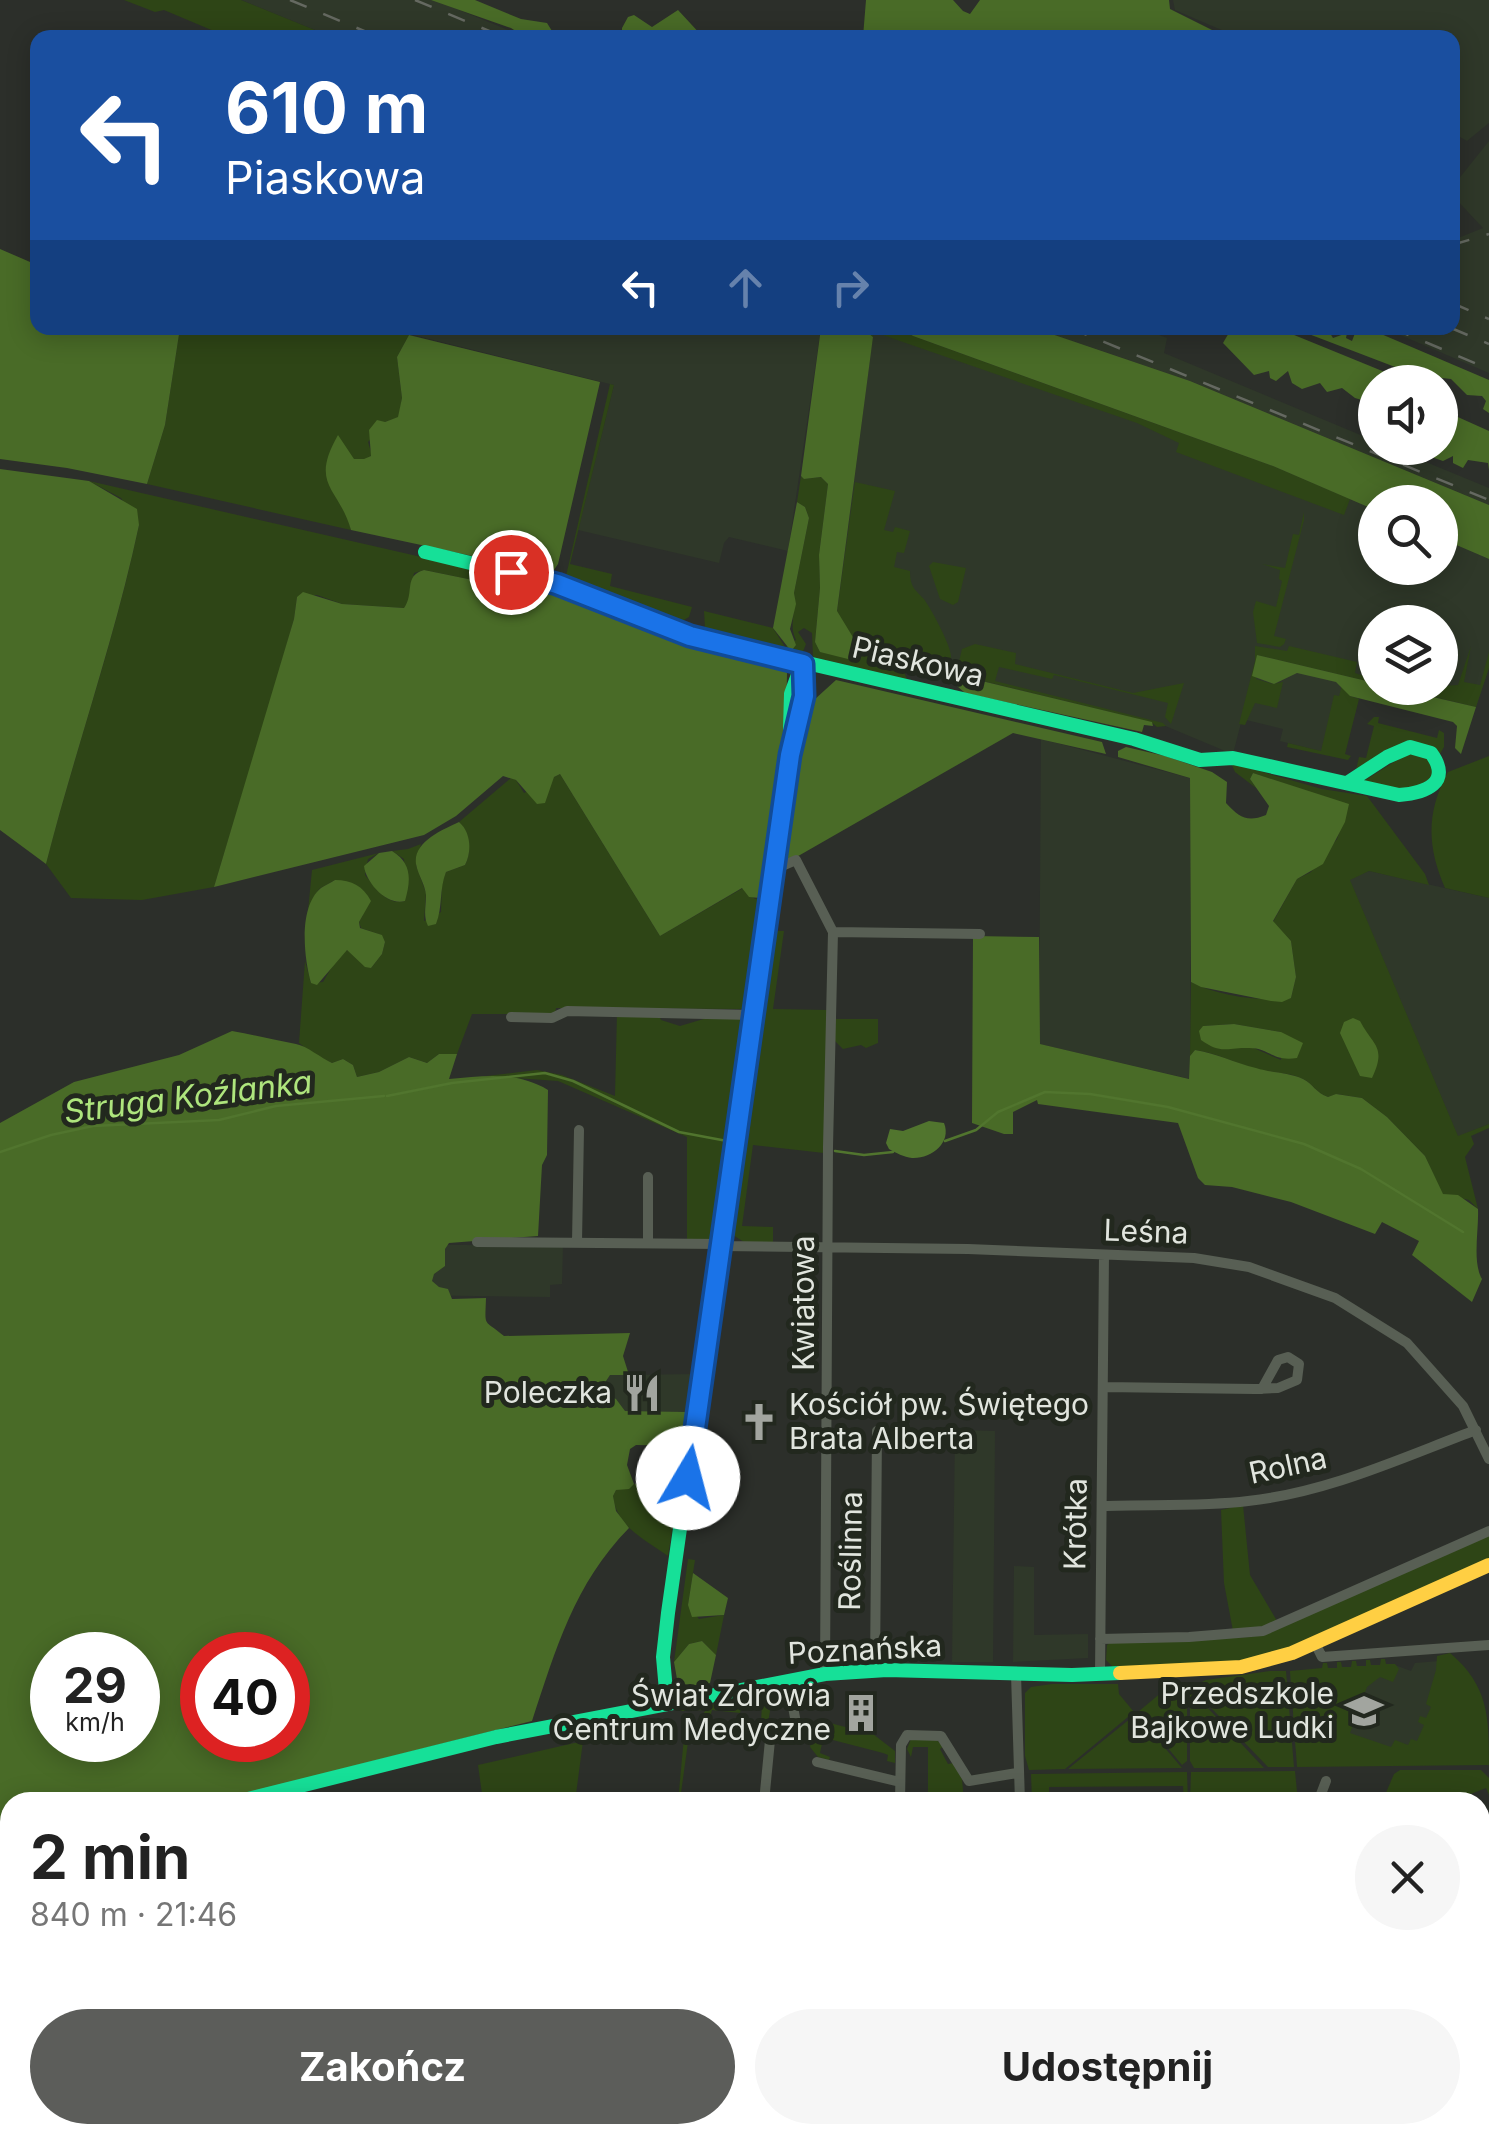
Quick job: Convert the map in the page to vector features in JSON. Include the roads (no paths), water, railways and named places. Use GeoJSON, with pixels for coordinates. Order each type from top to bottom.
{"type":"FeatureCollection","features":[{"type":"Feature","properties":{"kind":"street","name":"Piaskowa"},"geometry":{"type":"LineString","coordinates":[[425,552],[557,584],[690,636],[1148,742],[1200,760],[1232,758],[1347,784],[1420,796],[1434,787],[1439,769],[1437,760],[1424,750],[1406,747],[1347,784]]}},
{"type":"Feature","properties":{"kind":"street"},"geometry":{"type":"LineString","coordinates":[[668,1702],[664,1648],[773,870],[790,755],[804,696],[803,664]]}},
{"type":"Feature","properties":{"kind":"street","name":"Kwiatowa"},"geometry":{"type":"LineString","coordinates":[[773,870],[796,860],[833,932],[825,1674]]}},
{"type":"Feature","properties":{"kind":"street"},"geometry":{"type":"LineString","coordinates":[[833,932],[980,934]]}},
{"type":"Feature","properties":{"kind":"street"},"geometry":{"type":"LineString","coordinates":[[511,1018],[552,1018],[567,1011],[753,1015]]}},
{"type":"Feature","properties":{"kind":"street"},"geometry":{"type":"LineString","coordinates":[[577,1242],[579,1130]]}},
{"type":"Feature","properties":{"kind":"street"},"geometry":{"type":"LineString","coordinates":[[648,1177],[648,1243]]}},
{"type":"Feature","properties":{"kind":"street","name":"Leśna"},"geometry":{"type":"LineString","coordinates":[[477,1242],[830,1247],[1216,1261],[1277,1276],[1335,1298],[1407,1343],[1463,1406],[1489,1460]]}},
{"type":"Feature","properties":{"kind":"street","name":"Krótka"},"geometry":{"type":"LineString","coordinates":[[1100,1674],[1104,1255]]}},
{"type":"Feature","properties":{"kind":"street"},"geometry":{"type":"LineString","coordinates":[[1103,1387],[1262,1389]]}},
{"type":"Feature","properties":{"kind":"street","name":"Rolna"},"geometry":{"type":"LineString","coordinates":[[1102,1506],[1244,1502],[1301,1492],[1387,1466],[1476,1430]]}},
{"type":"Feature","properties":{"kind":"street","name":"Roślinna"},"geometry":{"type":"LineString","coordinates":[[876,1670],[878,1431]]}},
{"type":"Feature","properties":{"kind":"street"},"geometry":{"type":"LineString","coordinates":[[1100,1638],[1189,1638],[1264,1630],[1489,1530]]}},
{"type":"Feature","properties":{"kind":"street","name":"Poznańska"},"geometry":{"type":"LineString","coordinates":[[276,1792],[496,1737],[825,1674],[876,1670],[1100,1674],[1241,1667],[1276,1659],[1315,1643],[1489,1564]]}},
{"type":"Feature","properties":{"kind":"street"},"geometry":{"type":"LineString","coordinates":[[1315,1643],[1322,1657],[1489,1645]]}},
{"type":"Feature","properties":{"kind":"street"},"geometry":{"type":"LineString","coordinates":[[1016,1674],[1019,1792]]}},
{"type":"Feature","properties":{"kind":"street"},"geometry":{"type":"LineString","coordinates":[[765,1792],[772,1730],[796,1723],[788,1680]]}},
{"type":"Feature","properties":{"kind":"street"},"geometry":{"type":"LineString","coordinates":[[900,1792],[902,1740],[911,1734],[942,1736],[969,1784],[1018,1773]]}},
{"type":"Feature","properties":{"kind":"street"},"geometry":{"type":"LineString","coordinates":[[816,1762],[900,1782]]}},
{"type":"Feature","properties":{"kind":"street"},"geometry":{"type":"LineString","coordinates":[[1322,1792],[1326,1782]]}},
{"type":"Feature","properties":{"kind":"waterway","name":"Struga Koźlanka"},"geometry":{"type":"LineString","coordinates":[[387,1096],[452,1083],[545,1073],[573,1081],[679,1132],[727,1141]]}},
{"type":"Feature","properties":{"kind":"waterway","name":"Struga Koźlanka"},"geometry":{"type":"LineString","coordinates":[[945,1141],[976,1130],[998,1112],[1045,1092],[1090,1094],[1168,1107],[1304,1144],[1361,1169],[1463,1232]]}},
{"type":"Feature","properties":{"kind":"waterway","name":"Struga Koźlanka"},"geometry":{"type":"LineString","coordinates":[[0,1152],[93,1126],[219,1120],[276,1106],[384,1096]]}},
{"type":"Feature","properties":{"kind":"waterway","name":"Struga Koźlanka"},"geometry":{"type":"LineString","coordinates":[[835,1151],[864,1155],[893,1152]]}},
{"type":"Feature","properties":{"kind":"railway"},"geometry":{"type":"LineString","coordinates":[[290,0],[362,30]]}},
{"type":"Feature","properties":{"kind":"railway"},"geometry":{"type":"LineString","coordinates":[[415,0],[487,30]]}},
{"type":"Feature","properties":{"kind":"railway"},"geometry":{"type":"LineString","coordinates":[[1460,243],[1489,234]]}},
{"type":"Feature","properties":{"kind":"railway"},"geometry":{"type":"LineString","coordinates":[[1460,306],[1489,319]]}},
{"type":"Feature","properties":{"kind":"railway"},"geometry":{"type":"LineString","coordinates":[[1460,332],[1489,344]]}},
{"type":"Feature","properties":{"kind":"railway"},"geometry":{"type":"LineString","coordinates":[[1087,335],[1489,500]]}},
{"type":"Feature","properties":{"kind":"railway"},"geometry":{"type":"LineString","coordinates":[[1409,335],[1489,369]]}},
{"type":"Feature","properties":{"kind":"place","name":"Poleczka"},"geometry":{"type":"Point","coordinates":[642,1393]}},
{"type":"Feature","properties":{"kind":"place","name":"Kościół pw. Świętego Brata Alberta"},"geometry":{"type":"Point","coordinates":[759,1422]}},
{"type":"Feature","properties":{"kind":"place","name":"Przedszkole Bajkowe Ludki"},"geometry":{"type":"Point","coordinates":[1364,1711]}},
{"type":"Feature","properties":{"kind":"place","name":"Świat Zdrowia Centrum Medyczne"},"geometry":{"type":"Point","coordinates":[861,1713]}}]}
